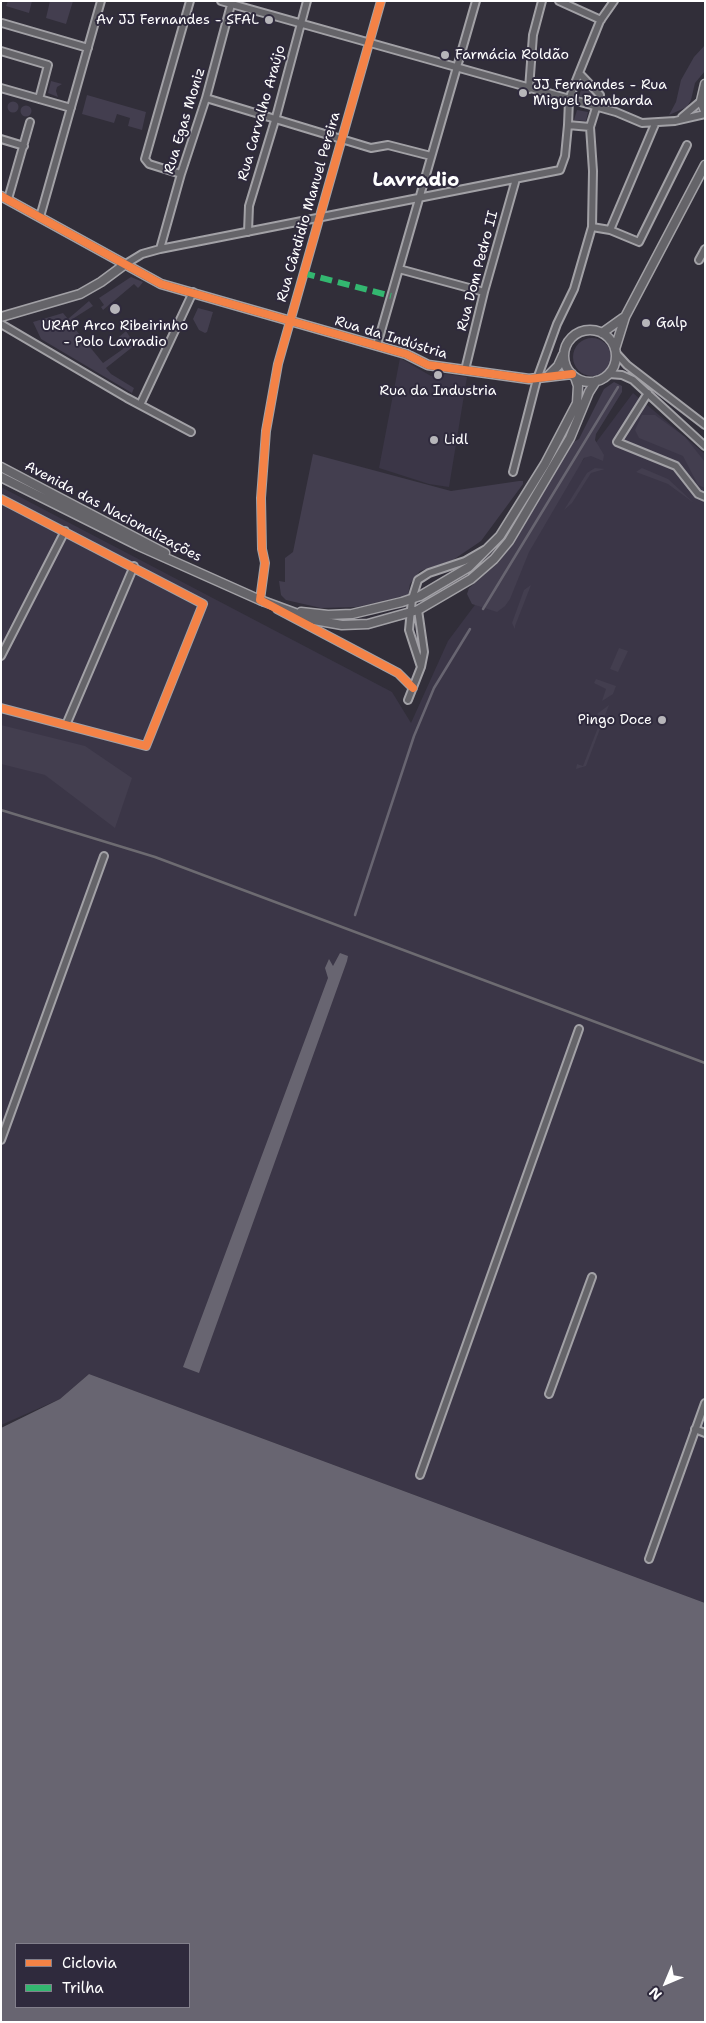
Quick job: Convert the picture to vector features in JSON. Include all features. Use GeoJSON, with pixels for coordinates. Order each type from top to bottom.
{"type":"FeatureCollection","features":[{"type":"Feature","properties":{"kind":"street"},"geometry":{"type":"LineString","coordinates":[[40,217],[101,1]]}},
{"type":"Feature","properties":{"kind":"street"},"geometry":{"type":"LineString","coordinates":[[181,174],[149,164],[145,160],[190,1]]}},
{"type":"Feature","properties":{"kind":"street"},"geometry":{"type":"LineString","coordinates":[[221,1],[596,108],[616,112],[642,123],[654,124],[705,113],[701,100],[705,84]]}},
{"type":"Feature","properties":{"kind":"street","name":"Rua Carvalho Araújo"},"geometry":{"type":"LineString","coordinates":[[248,232],[248,206],[276,117],[307,1]]}},
{"type":"Feature","properties":{"kind":"street","name":"Rua Cândidio Manuel Pereira"},"geometry":{"type":"LineString","coordinates":[[260,600],[265,563],[262,540],[261,498],[266,431],[278,364],[381,1]]}},
{"type":"Feature","properties":{"kind":"street"},"geometry":{"type":"LineString","coordinates":[[377,345],[476,1]]}},
{"type":"Feature","properties":{"kind":"street"},"geometry":{"type":"LineString","coordinates":[[529,89],[533,35],[542,1]]}},
{"type":"Feature","properties":{"kind":"street"},"geometry":{"type":"LineString","coordinates":[[559,1],[601,20]]}},
{"type":"Feature","properties":{"kind":"street"},"geometry":{"type":"LineString","coordinates":[[1,317],[80,294],[102,282],[142,254],[160,249],[560,170],[565,156],[569,100],[601,20],[614,1]]}},
{"type":"Feature","properties":{"kind":"street","name":"Rua Egas Moniz"},"geometry":{"type":"LineString","coordinates":[[160,249],[181,174],[206,98],[232,3]]}},
{"type":"Feature","properties":{"kind":"street"},"geometry":{"type":"LineString","coordinates":[[2,23],[88,48]]}},
{"type":"Feature","properties":{"kind":"street"},"geometry":{"type":"LineString","coordinates":[[1,51],[48,64],[39,99]]}},
{"type":"Feature","properties":{"kind":"street"},"geometry":{"type":"LineString","coordinates":[[513,472],[537,379],[557,324],[574,289],[592,227],[593,171],[590,127],[600,95],[579,73]]}},
{"type":"Feature","properties":{"kind":"street"},"geometry":{"type":"LineString","coordinates":[[1,88],[71,108]]}},
{"type":"Feature","properties":{"kind":"street"},"geometry":{"type":"LineString","coordinates":[[206,98],[276,117],[371,148],[388,145],[431,156]]}},
{"type":"Feature","properties":{"kind":"street"},"geometry":{"type":"LineString","coordinates":[[682,118],[701,100]]}},
{"type":"Feature","properties":{"kind":"street"},"geometry":{"type":"LineString","coordinates":[[4,198],[24,146],[30,122]]}},
{"type":"Feature","properties":{"kind":"street"},"geometry":{"type":"LineString","coordinates":[[610,230],[654,124]]}},
{"type":"Feature","properties":{"kind":"street"},"geometry":{"type":"LineString","coordinates":[[568,125],[590,127]]}},
{"type":"Feature","properties":{"kind":"street"},"geometry":{"type":"LineString","coordinates":[[1,139],[24,146]]}},
{"type":"Feature","properties":{"kind":"street"},"geometry":{"type":"LineString","coordinates":[[592,227],[610,230],[639,242],[687,145]]}},
{"type":"Feature","properties":{"kind":"street"},"geometry":{"type":"LineString","coordinates":[[573,376],[585,382],[596,381],[609,374],[615,364],[615,351],[625,317],[705,164]]}},
{"type":"Feature","properties":{"kind":"street","name":"Rua Dom Pedro II"},"geometry":{"type":"LineString","coordinates":[[465,370],[484,292],[516,178]]}},
{"type":"Feature","properties":{"kind":"street","name":"Rua da Indústria"},"geometry":{"type":"LineString","coordinates":[[4,198],[161,284],[377,345],[406,354],[428,365],[537,379],[573,376]]}},
{"type":"Feature","properties":{"kind":"street"},"geometry":{"type":"LineString","coordinates":[[698,260],[705,249]]}},
{"type":"Feature","properties":{"kind":"street"},"geometry":{"type":"LineString","coordinates":[[399,269],[484,292]]}},
{"type":"Feature","properties":{"kind":"street"},"geometry":{"type":"LineString","coordinates":[[140,405],[193,292]]}},
{"type":"Feature","properties":{"kind":"street"},"geometry":{"type":"LineString","coordinates":[[602,333],[615,326],[625,317]]}},
{"type":"Feature","properties":{"kind":"street"},"geometry":{"type":"LineString","coordinates":[[1,324],[140,405],[191,432]]}},
{"type":"Feature","properties":{"kind":"street"},"geometry":{"type":"LineString","coordinates":[[546,377],[558,366],[573,337],[579,332],[594,330],[602,333],[612,342],[615,351],[627,365],[705,425]]}},
{"type":"Feature","properties":{"kind":"street","name":"Avenida das Nacionalizações"},"geometry":{"type":"LineString","coordinates":[[294,611],[328,615],[352,614],[412,599],[469,567],[493,544],[530,489],[572,413],[578,396],[578,386],[564,359],[565,350]]}},
{"type":"Feature","properties":{"kind":"street"},"geometry":{"type":"LineString","coordinates":[[609,374],[628,377],[691,431],[705,446]]}},
{"type":"Feature","properties":{"kind":"street","name":"Avenida das Nacionalizações"},"geometry":{"type":"LineString","coordinates":[[1,477],[139,546],[260,600],[314,620],[355,626],[414,611],[471,579],[503,550],[570,438],[587,397],[596,381]]}},
{"type":"Feature","properties":{"kind":"street"},"geometry":{"type":"LineString","coordinates":[[648,393],[617,442],[676,466],[698,494],[705,497]]}},
{"type":"Feature","properties":{"kind":"street"},"geometry":{"type":"LineString","coordinates":[[691,431],[705,450]]}},
{"type":"Feature","properties":{"kind":"street","name":"Avenida das Nacionalizações"},"geometry":{"type":"LineString","coordinates":[[1,467],[213,579]]}},
{"type":"Feature","properties":{"kind":"street"},"geometry":{"type":"LineString","coordinates":[[1,499],[134,566],[203,604],[146,746],[1,708]]}},
{"type":"Feature","properties":{"kind":"street"},"geometry":{"type":"LineString","coordinates":[[1,656],[64,531]]}},
{"type":"Feature","properties":{"kind":"street"},"geometry":{"type":"LineString","coordinates":[[408,700],[421,667],[424,652],[412,599],[416,585],[422,576],[459,564],[493,544]]}},
{"type":"Feature","properties":{"kind":"street"},"geometry":{"type":"LineString","coordinates":[[66,725],[134,566]]}},
{"type":"Feature","properties":{"kind":"street"},"geometry":{"type":"LineString","coordinates":[[260,600],[398,673],[413,688]]}},
{"type":"Feature","properties":{"kind":"street"},"geometry":{"type":"LineString","coordinates":[[414,611],[409,633],[421,667]]}},
{"type":"Feature","properties":{"kind":"street"},"geometry":{"type":"LineString","coordinates":[[1,1140],[104,856]]}},
{"type":"Feature","properties":{"kind":"street"},"geometry":{"type":"LineString","coordinates":[[420,1475],[578,1029]]}},
{"type":"Feature","properties":{"kind":"street"},"geometry":{"type":"LineString","coordinates":[[549,1394],[592,1277]]}},
{"type":"Feature","properties":{"kind":"street"},"geometry":{"type":"LineString","coordinates":[[649,1559],[705,1403]]}},
{"type":"Feature","properties":{"kind":"street"},"geometry":{"type":"LineString","coordinates":[[695,1430],[705,1433]]}},
{"type":"Feature","properties":{"kind":"shaded area"},"geometry":{"type":"Polygon","coordinates":[[[8,1],[32,1],[29,13],[6,6],[8,1]]]}},
{"type":"Feature","properties":{"kind":"shaded area"},"geometry":{"type":"Polygon","coordinates":[[[50,1],[73,1],[66,24],[46,18],[50,1]]]}},
{"type":"Feature","properties":{"kind":"shaded area"},"geometry":{"type":"Polygon","coordinates":[[[705,45],[705,71],[695,83],[691,100],[687,107],[669,115],[676,102],[681,80],[694,57],[705,45]]]}},
{"type":"Feature","properties":{"kind":"shaded area"},"geometry":{"type":"Polygon","coordinates":[[[51,81],[62,84],[57,87],[58,97],[48,93],[51,81]]]}},
{"type":"Feature","properties":{"kind":"shaded area"},"geometry":{"type":"Polygon","coordinates":[[[583,84],[593,95],[592,100],[579,96],[583,84]]]}},
{"type":"Feature","properties":{"kind":"shaded area"},"geometry":{"type":"Polygon","coordinates":[[[87,95],[146,112],[142,130],[128,126],[130,118],[117,114],[114,123],[82,114],[87,95]]]}},
{"type":"Feature","properties":{"kind":"shaded area"},"geometry":{"type":"Polygon","coordinates":[[[11,102],[15,102],[18,107],[17,111],[11,112],[8,109],[8,105],[11,102]]]}},
{"type":"Feature","properties":{"kind":"shaded area"},"geometry":{"type":"Polygon","coordinates":[[[24,106],[28,106],[31,111],[30,115],[24,116],[21,113],[21,109],[24,106]]]}},
{"type":"Feature","properties":{"kind":"shaded area"},"geometry":{"type":"Polygon","coordinates":[[[577,110],[588,112],[586,121],[574,120],[577,110]]]}},
{"type":"Feature","properties":{"kind":"shaded area"},"geometry":{"type":"Polygon","coordinates":[[[131,277],[143,282],[138,288],[134,284],[103,310],[101,307],[104,305],[99,298],[131,277]]]}},
{"type":"Feature","properties":{"kind":"shaded area"},"geometry":{"type":"Polygon","coordinates":[[[89,301],[93,306],[74,318],[71,324],[103,363],[123,349],[125,344],[119,337],[126,331],[135,345],[106,368],[111,374],[134,388],[132,393],[41,339],[33,322],[63,313],[68,319],[89,301]]]}},
{"type":"Feature","properties":{"kind":"shaded area"},"geometry":{"type":"Polygon","coordinates":[[[198,308],[213,312],[207,332],[205,333],[199,330],[193,319],[198,308]]]}},
{"type":"Feature","properties":{"kind":"shaded area"},"geometry":{"type":"Polygon","coordinates":[[[592,338],[605,344],[611,357],[605,370],[592,376],[579,370],[573,357],[579,344],[592,338]]]}},
{"type":"Feature","properties":{"kind":"shaded area"},"geometry":{"type":"Polygon","coordinates":[[[400,358],[431,376],[446,374],[467,377],[449,487],[429,484],[379,468],[400,358]]]}},
{"type":"Feature","properties":{"kind":"shaded area"},"geometry":{"type":"Polygon","coordinates":[[[614,382],[622,386],[622,392],[596,434],[595,440],[604,455],[603,461],[591,456],[584,458],[529,552],[510,599],[505,606],[497,612],[472,604],[467,594],[469,588],[499,562],[570,444],[579,439],[604,389],[614,382]]]}},
{"type":"Feature","properties":{"kind":"shaded area"},"geometry":{"type":"Polygon","coordinates":[[[633,393],[705,454],[705,1603],[89,1374],[60,1399],[1,1425],[1,487],[392,692],[411,723],[448,641],[633,393]]]}},
{"type":"Feature","properties":{"kind":"shaded area"},"geometry":{"type":"Polygon","coordinates":[[[642,415],[655,415],[685,437],[705,462],[705,488],[698,485],[683,456],[639,438],[635,430],[642,415]]]}},
{"type":"Feature","properties":{"kind":"shaded area"},"geometry":{"type":"Polygon","coordinates":[[[313,454],[451,491],[519,481],[523,481],[523,484],[481,541],[453,560],[420,571],[410,584],[408,595],[357,607],[321,608],[286,600],[281,595],[279,581],[285,582],[285,558],[293,552],[313,454]]]}},
{"type":"Feature","properties":{"kind":"shaded area"},"geometry":{"type":"Polygon","coordinates":[[[595,468],[605,469],[591,473],[572,503],[564,510],[587,473],[595,468]]]}},
{"type":"Feature","properties":{"kind":"shaded area"},"geometry":{"type":"Polygon","coordinates":[[[642,468],[668,479],[694,503],[668,484],[636,472],[642,468]]]}},
{"type":"Feature","properties":{"kind":"shaded area"},"geometry":{"type":"Polygon","coordinates":[[[531,585],[515,629],[512,623],[524,590],[531,585]]]}},
{"type":"Feature","properties":{"kind":"shaded area"},"geometry":{"type":"Polygon","coordinates":[[[619,648],[628,651],[618,672],[610,669],[619,648]]]}},
{"type":"Feature","properties":{"kind":"shaded area"},"geometry":{"type":"Polygon","coordinates":[[[596,679],[616,686],[613,694],[602,701],[606,689],[594,683],[596,679]]]}},
{"type":"Feature","properties":{"kind":"shaded area"},"geometry":{"type":"Polygon","coordinates":[[[609,705],[586,766],[576,769],[577,764],[583,766],[602,717],[597,714],[609,705]]]}},
{"type":"Feature","properties":{"kind":"shaded area"},"geometry":{"type":"Polygon","coordinates":[[[1,725],[85,746],[132,778],[115,828],[45,775],[1,764],[1,725]]]}},
{"type":"Feature","properties":{"kind":"shaded area"},"geometry":{"type":"Polygon","coordinates":[[[340,953],[348,956],[347,961],[199,1373],[183,1367],[328,978],[325,968],[329,959],[333,966],[340,953]]]}},
{"type":"Feature","properties":{"kind":"shaded area"},"geometry":{"type":"Polygon","coordinates":[[[89,1374],[705,1603],[705,2022],[1,2022],[1,1428],[60,1399],[89,1374]]]}},
{"type":"Feature","properties":{"kind":"waterway"},"geometry":{"type":"LineString","coordinates":[[483,609],[618,387]]}},
{"type":"Feature","properties":{"kind":"waterway"},"geometry":{"type":"LineString","coordinates":[[355,915],[414,736],[434,688],[470,629]]}},
{"type":"Feature","properties":{"kind":"railway"},"geometry":{"type":"LineString","coordinates":[[1,810],[155,857],[705,1063]]}},
{"type":"Feature","properties":{"kind":"marked path"},"geometry":{"type":"LineString","coordinates":[[303,273],[391,296]]}},
{"type":"Feature","properties":{"kind":"cycle path"},"geometry":{"type":"LineString","coordinates":[[381,1],[278,364],[266,431],[261,498],[262,549],[265,563],[260,600],[398,673],[413,688]]}},
{"type":"Feature","properties":{"kind":"cycle path"},"geometry":{"type":"LineString","coordinates":[[1,196],[161,284],[406,354],[428,365],[529,379],[572,374]]}},
{"type":"Feature","properties":{"kind":"cycle path"},"geometry":{"type":"LineString","coordinates":[[1,499],[203,604],[146,746],[1,708]]}},
{"type":"Feature","properties":{"kind":"place","name":"Av JJ Fernandes - SFAL"},"geometry":{"type":"Point","coordinates":[269,20]}},
{"type":"Feature","properties":{"kind":"place","name":"Farmácia Roldão"},"geometry":{"type":"Point","coordinates":[445,55]}},
{"type":"Feature","properties":{"kind":"place","name":"JJ Fernandes - Rua Miguel Bombarda"},"geometry":{"type":"Point","coordinates":[523,93]}},
{"type":"Feature","properties":{"kind":"place","name":"URAP Arco Ribeirinho - Polo Lavradio"},"geometry":{"type":"Point","coordinates":[115,309]}},
{"type":"Feature","properties":{"kind":"place","name":"Galp"},"geometry":{"type":"Point","coordinates":[646,323]}},
{"type":"Feature","properties":{"kind":"place","name":"Rua da Industria"},"geometry":{"type":"Point","coordinates":[438,375]}},
{"type":"Feature","properties":{"kind":"place","name":"Lidl"},"geometry":{"type":"Point","coordinates":[434,440]}},
{"type":"Feature","properties":{"kind":"place","name":"Pingo Doce"},"geometry":{"type":"Point","coordinates":[662,720]}},
{"type":"Feature","properties":{"kind":"district","name":"Lavradio"},"geometry":{"type":"Point","coordinates":[416,181]}}]}
